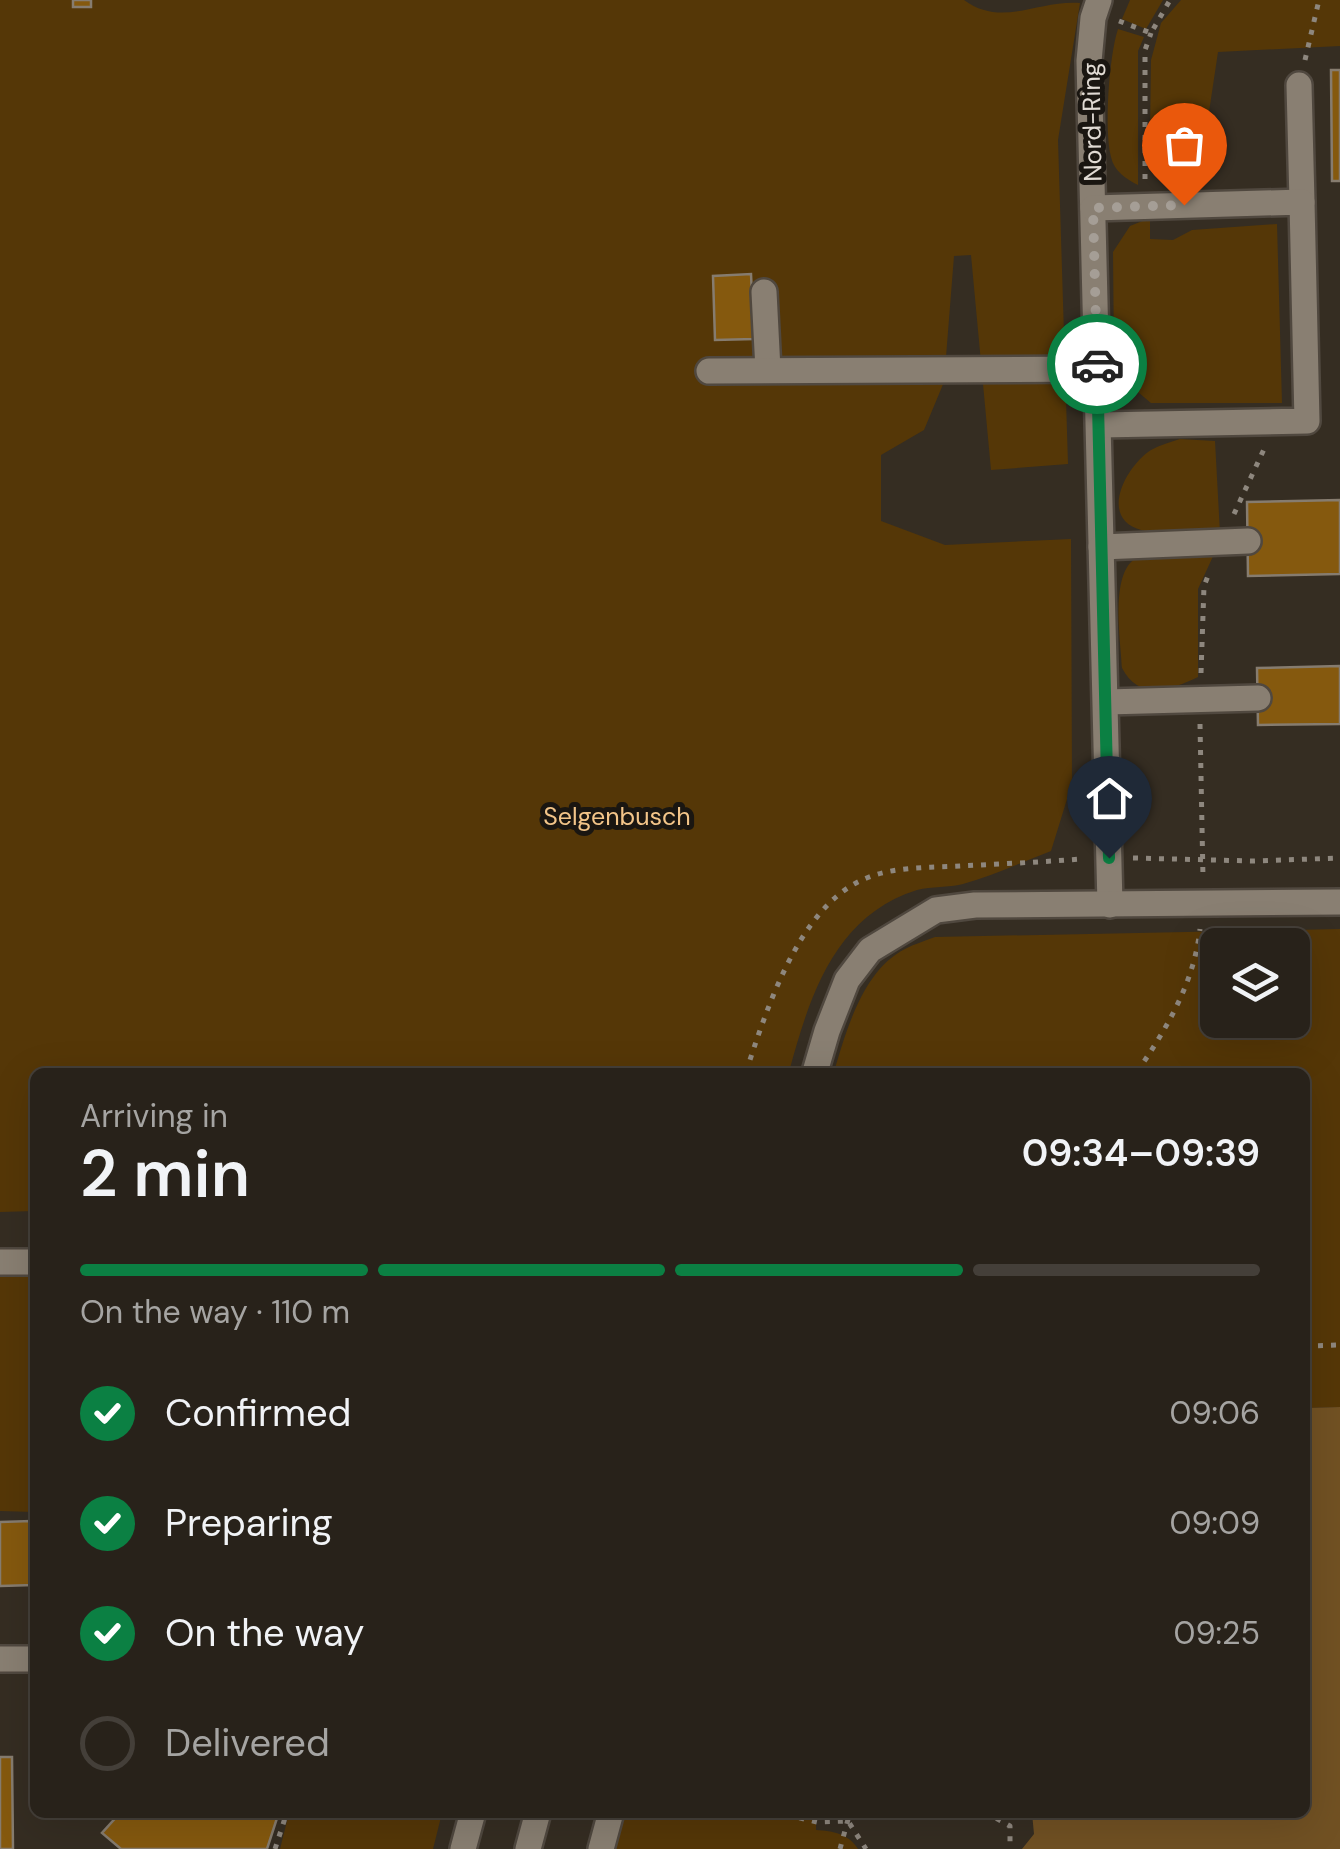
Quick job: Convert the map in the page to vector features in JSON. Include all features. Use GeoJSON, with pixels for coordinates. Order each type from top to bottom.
{"type":"FeatureCollection","features":[{"type":"Feature","properties":{"kind":"street","name":"Nord-Ring"},"geometry":{"type":"LineString","coordinates":[[1097,6],[1089,61],[1110,905]]}},
{"type":"Feature","properties":{"kind":"street"},"geometry":{"type":"LineString","coordinates":[[1100,425],[1307,421],[1299,85]]}},
{"type":"Feature","properties":{"kind":"street"},"geometry":{"type":"LineString","coordinates":[[1093,208],[1302,202]]}},
{"type":"Feature","properties":{"kind":"street"},"geometry":{"type":"LineString","coordinates":[[764,292],[768,370]]}},
{"type":"Feature","properties":{"kind":"street"},"geometry":{"type":"LineString","coordinates":[[709,371],[1097,368]]}},
{"type":"Feature","properties":{"kind":"street"},"geometry":{"type":"LineString","coordinates":[[1101,547],[1235,542]]}},
{"type":"Feature","properties":{"kind":"street"},"geometry":{"type":"LineString","coordinates":[[1106,702],[1258,698]]}},
{"type":"Feature","properties":{"kind":"street"},"geometry":{"type":"LineString","coordinates":[[816,1068],[847,980],[870,950],[936,910],[975,906],[1340,902]]}},
{"type":"Feature","properties":{"kind":"street"},"geometry":{"type":"LineString","coordinates":[[0,1262],[30,1262]]}},
{"type":"Feature","properties":{"kind":"street"},"geometry":{"type":"LineString","coordinates":[[0,1660],[30,1659]]}},
{"type":"Feature","properties":{"kind":"street"},"geometry":{"type":"LineString","coordinates":[[462,1849],[471,1818]]}},
{"type":"Feature","properties":{"kind":"street"},"geometry":{"type":"LineString","coordinates":[[528,1849],[536,1818]]}},
{"type":"Feature","properties":{"kind":"street"},"geometry":{"type":"LineString","coordinates":[[600,1849],[608,1818]]}},
{"type":"Feature","properties":{"kind":"path"},"geometry":{"type":"LineString","coordinates":[[1144,206],[1145,50],[1170,0]]}},
{"type":"Feature","properties":{"kind":"path"},"geometry":{"type":"LineString","coordinates":[[1299,85],[1319,0]]}},
{"type":"Feature","properties":{"kind":"path"},"geometry":{"type":"LineString","coordinates":[[1097,6],[1151,33]]}},
{"type":"Feature","properties":{"kind":"path"},"geometry":{"type":"LineString","coordinates":[[1140,1068],[1166,1029],[1196,962],[1203,904],[1200,700],[1204,586],[1235,542],[1276,422]]}},
{"type":"Feature","properties":{"kind":"path"},"geometry":{"type":"LineString","coordinates":[[1310,1346],[1340,1345]]}},
{"type":"Feature","properties":{"kind":"path"},"geometry":{"type":"LineString","coordinates":[[275,1849],[285,1818]]}},
{"type":"Feature","properties":{"kind":"path"},"geometry":{"type":"LineString","coordinates":[[799,1818],[848,1821]]}},
{"type":"Feature","properties":{"kind":"path"},"geometry":{"type":"LineString","coordinates":[[840,1849],[849,1818]]}},
{"type":"Feature","properties":{"kind":"path"},"geometry":{"type":"LineString","coordinates":[[996,1818],[1010,1826],[1010,1849]]}},
{"type":"Feature","properties":{"kind":"path"},"geometry":{"type":"LineString","coordinates":[[848,1821],[866,1849]]}},
{"type":"Feature","properties":{"kind":"green space","name":"Selgenbusch"},"geometry":{"type":"Polygon","coordinates":[[[0,0],[964,0],[992,12],[1080,3],[1058,140],[1068,464],[991,470],[971,255],[954,256],[944,382],[924,430],[881,455],[881,521],[945,545],[1071,539],[1072,783],[1051,851],[963,884],[917,890],[888,902],[865,919],[829,963],[806,1016],[790,1068],[30,1068],[30,1211],[0,1212],[0,0]]]}},
{"type":"Feature","properties":{"kind":"green space"},"geometry":{"type":"Polygon","coordinates":[[[1130,0],[1163,0],[1146,29],[1122,19],[1130,0]]]}},
{"type":"Feature","properties":{"kind":"green space"},"geometry":{"type":"Polygon","coordinates":[[[1181,0],[1340,0],[1340,46],[1218,52],[1209,112],[1150,134],[1151,60],[1161,23],[1181,0]]]}},
{"type":"Feature","properties":{"kind":"green space"},"geometry":{"type":"Polygon","coordinates":[[[1118,29],[1144,37],[1138,51],[1138,185],[1115,166],[1109,145],[1108,93],[1118,29]]]}},
{"type":"Feature","properties":{"kind":"green space"},"geometry":{"type":"Polygon","coordinates":[[[1150,218],[1150,239],[1173,240],[1192,230],[1277,224],[1282,403],[1151,403],[1126,382],[1114,354],[1113,252],[1130,226],[1150,218]]]}},
{"type":"Feature","properties":{"kind":"green space"},"geometry":{"type":"Polygon","coordinates":[[[1180,439],[1215,441],[1220,533],[1150,532],[1128,524],[1121,515],[1120,492],[1133,468],[1151,450],[1180,439]]]}},
{"type":"Feature","properties":{"kind":"green space"},"geometry":{"type":"Polygon","coordinates":[[[1215,552],[1198,589],[1198,677],[1167,689],[1137,685],[1122,668],[1119,603],[1125,572],[1132,561],[1144,555],[1215,552]]]}},
{"type":"Feature","properties":{"kind":"green space"},"geometry":{"type":"Polygon","coordinates":[[[1340,929],[1340,1407],[1310,1408],[1310,1068],[835,1068],[858,1003],[890,959],[935,937],[1200,932],[1200,1038],[1310,1038],[1310,930],[1340,929]]]}},
{"type":"Feature","properties":{"kind":"green space"},"geometry":{"type":"Polygon","coordinates":[[[30,1269],[30,1512],[0,1511],[0,1272],[30,1269]]]}},
{"type":"Feature","properties":{"kind":"green space"},"geometry":{"type":"Polygon","coordinates":[[[288,1818],[441,1818],[433,1849],[280,1849],[288,1818]]]}},
{"type":"Feature","properties":{"kind":"green space"},"geometry":{"type":"Polygon","coordinates":[[[623,1818],[816,1818],[816,1830],[840,1834],[858,1849],[615,1849],[623,1818]]]}},
{"type":"Feature","properties":{"kind":"shaded area"},"geometry":{"type":"Polygon","coordinates":[[[1340,1407],[1340,1849],[1022,1849],[1034,1834],[1032,1818],[1310,1818],[1310,1408],[1340,1407]]]}},
{"type":"Feature","properties":{"kind":"building"},"geometry":{"type":"Polygon","coordinates":[[[73,0],[91,0],[91,7],[73,7],[73,0]]]}},
{"type":"Feature","properties":{"kind":"building"},"geometry":{"type":"Polygon","coordinates":[[[1331,70],[1340,70],[1340,181],[1332,181],[1331,70]]]}},
{"type":"Feature","properties":{"kind":"building"},"geometry":{"type":"Polygon","coordinates":[[[751,274],[754,339],[715,340],[713,276],[751,274]]]}},
{"type":"Feature","properties":{"kind":"building"},"geometry":{"type":"Polygon","coordinates":[[[1340,500],[1340,574],[1248,576],[1247,502],[1340,500]]]}},
{"type":"Feature","properties":{"kind":"building"},"geometry":{"type":"Polygon","coordinates":[[[1340,666],[1340,724],[1258,725],[1257,668],[1340,666]]]}},
{"type":"Feature","properties":{"kind":"building"},"geometry":{"type":"Polygon","coordinates":[[[30,1521],[30,1585],[0,1586],[0,1522],[30,1521]]]}},
{"type":"Feature","properties":{"kind":"building"},"geometry":{"type":"Polygon","coordinates":[[[0,1757],[12,1757],[13,1849],[0,1849],[0,1757]]]}},
{"type":"Feature","properties":{"kind":"building"},"geometry":{"type":"Polygon","coordinates":[[[116,1818],[277,1818],[267,1849],[121,1849],[102,1833],[116,1818]]]}},
{"type":"Feature","properties":{"kind":"way so far"},"geometry":{"type":"LineString","coordinates":[[1097,364],[1093,208],[1184,205]]}},
{"type":"Feature","properties":{"kind":"route"},"geometry":{"type":"LineString","coordinates":[[1097,364],[1109,858]]}}]}
